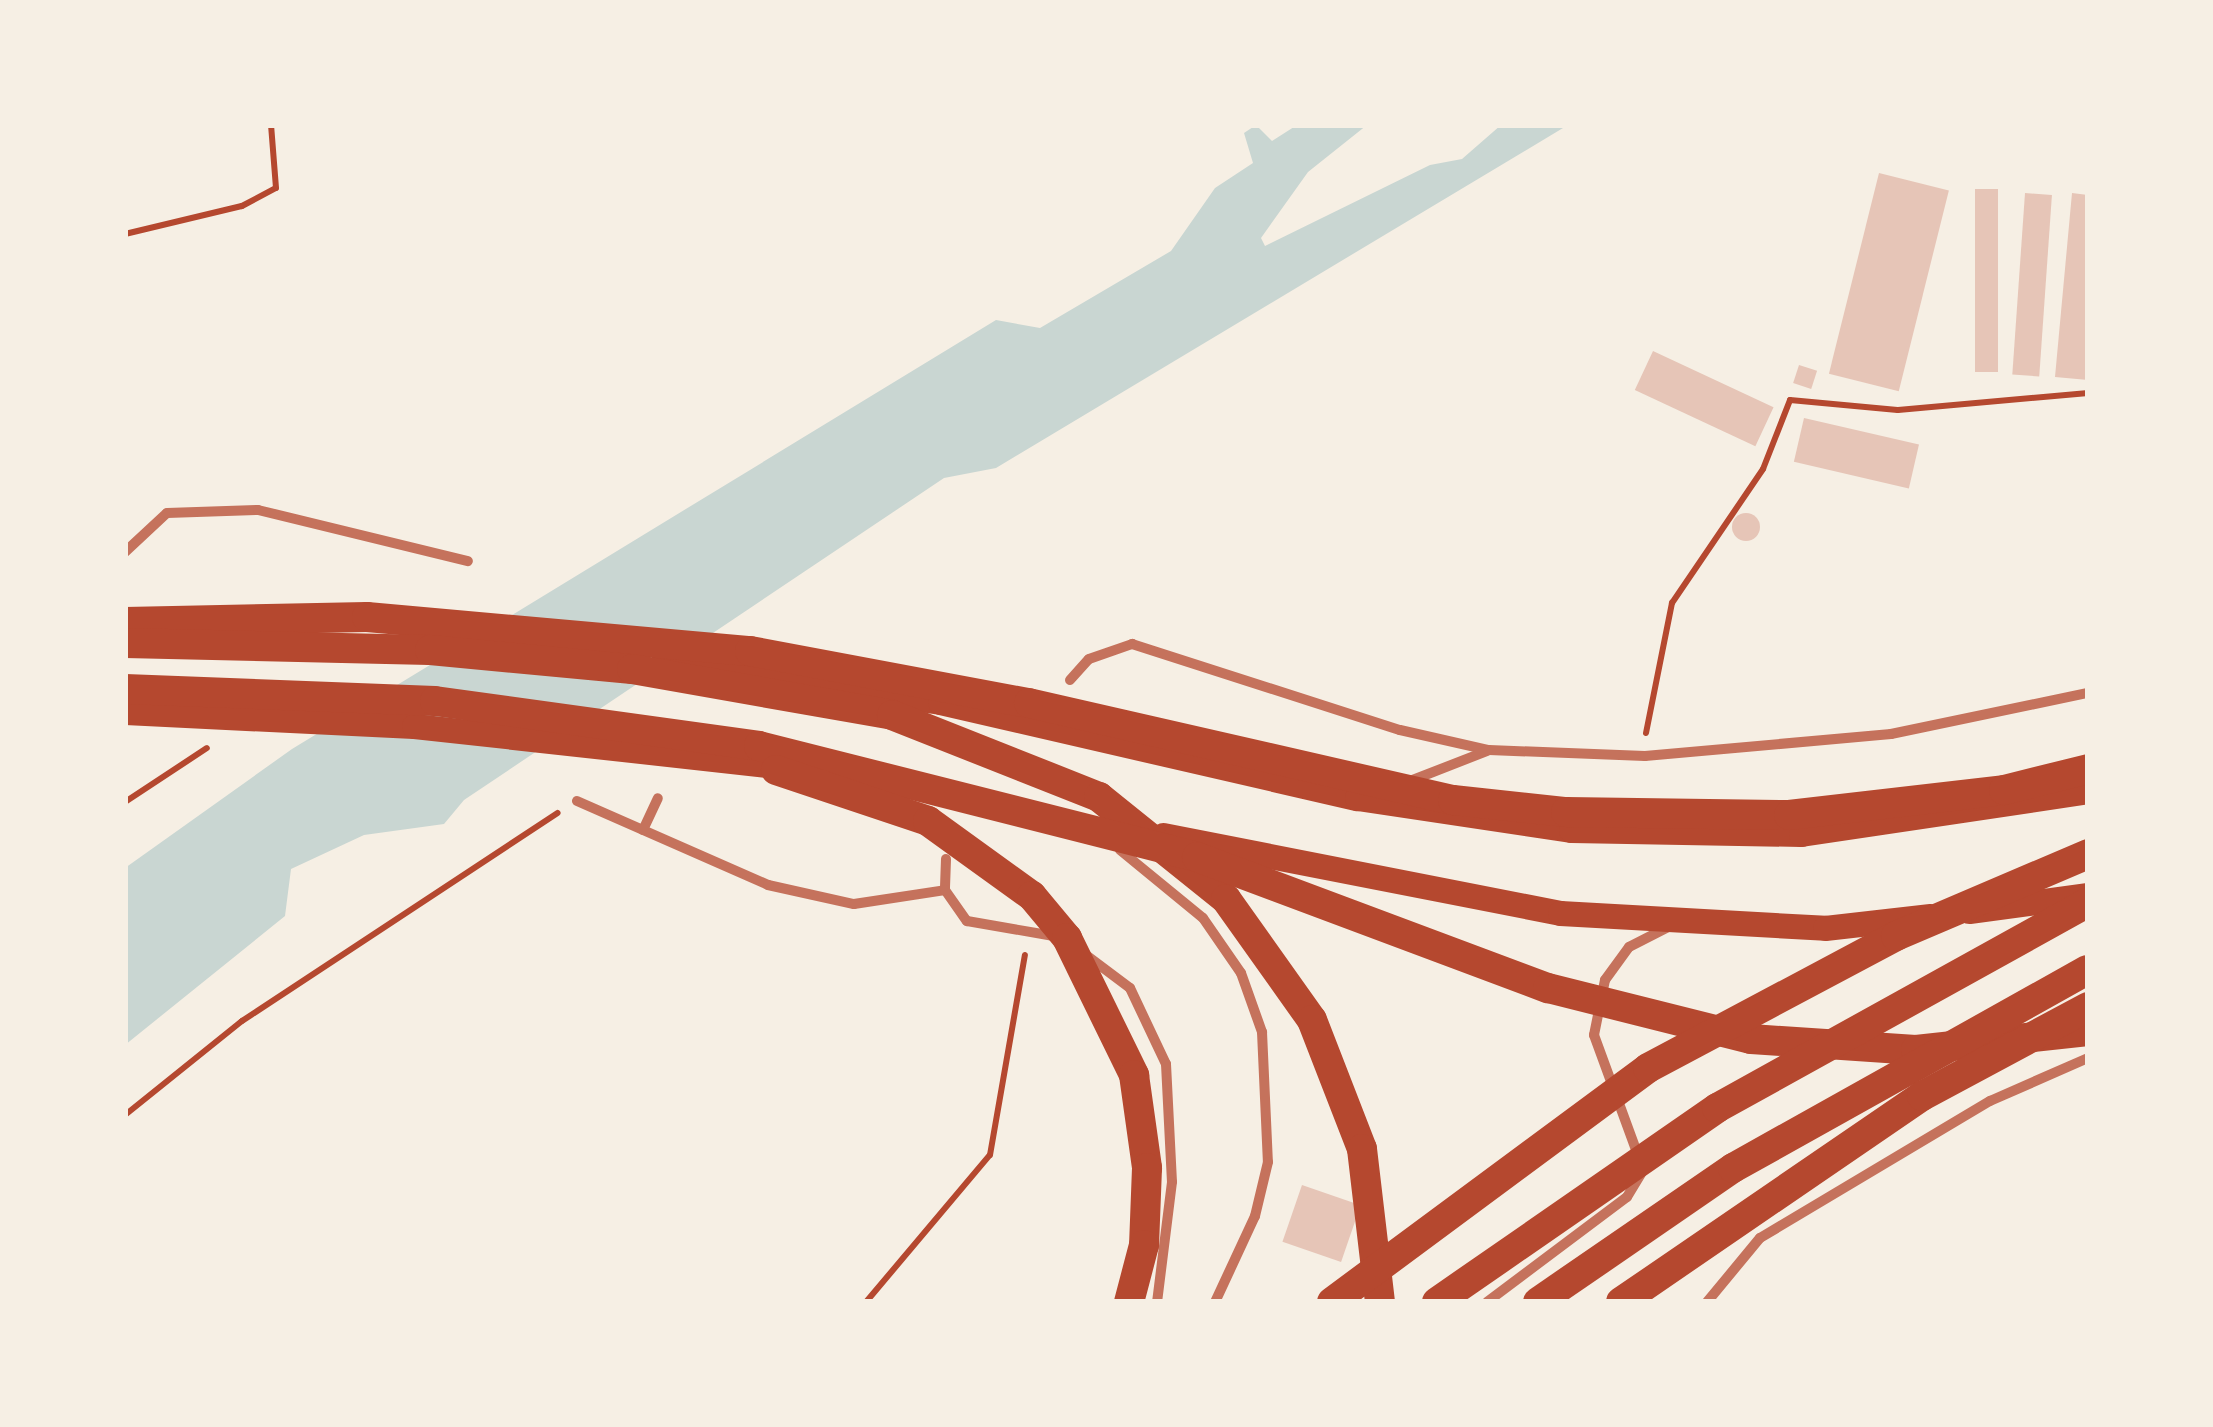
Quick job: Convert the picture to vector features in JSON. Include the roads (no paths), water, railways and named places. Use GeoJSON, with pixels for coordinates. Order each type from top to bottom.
{"type":"FeatureCollection","features":[{"type":"Feature","properties":{"kind":"highway"},"geometry":{"type":"LineString","coordinates":[[125,622],[367,617],[750,650],[1030,702],[1453,800],[1566,812],[1789,815],[2004,790],[2088,768]]}},
{"type":"Feature","properties":{"kind":"highway"},"geometry":{"type":"LineString","coordinates":[[125,646],[430,650],[649,672],[892,715],[1099,796],[1226,898],[1312,1020],[1362,1150],[1380,1302]]}},
{"type":"Feature","properties":{"kind":"highway"},"geometry":{"type":"LineString","coordinates":[[125,690],[378,697],[550,716],[759,746],[1080,823],[1548,988],[1711,1032],[1916,1050],[2088,1031]]}},
{"type":"Feature","properties":{"kind":"highway"},"geometry":{"type":"LineString","coordinates":[[550,716],[871,796],[928,821],[1032,896],[1096,984],[1134,1075],[1147,1168],[1144,1245],[1129,1302]]}},
{"type":"Feature","properties":{"kind":"highway"},"geometry":{"type":"LineString","coordinates":[[1332,1302],[1648,1068],[1896,936],[2088,854]]}},
{"type":"Feature","properties":{"kind":"highway"},"geometry":{"type":"LineString","coordinates":[[1437,1302],[1686,1128],[1910,994],[2088,898]]}},
{"type":"Feature","properties":{"kind":"highway"},"geometry":{"type":"LineString","coordinates":[[1538,1302],[1716,1179],[2088,970]]}},
{"type":"Feature","properties":{"kind":"highway"},"geometry":{"type":"LineString","coordinates":[[1622,1302],[1922,1096],[2088,1007]]}},
{"type":"Feature","properties":{"kind":"main road"},"geometry":{"type":"LineString","coordinates":[[125,646],[377,640],[737,669],[940,702],[1357,798],[1571,830],[1684,836],[1801,834],[2088,791]]}},
{"type":"Feature","properties":{"kind":"main road"},"geometry":{"type":"LineString","coordinates":[[125,712],[248,716],[581,742],[882,778],[1438,892],[1674,924],[1825,928],[2088,898]]}},
{"type":"Feature","properties":{"kind":"street"},"geometry":{"type":"LineString","coordinates":[[125,552],[167,513],[258,510],[468,561]]}},
{"type":"Feature","properties":{"kind":"street"},"geometry":{"type":"LineString","coordinates":[[1070,680],[1100,653],[1132,644],[1294,702],[1490,750],[1644,756],[1874,737],[2088,694]]}},
{"type":"Feature","properties":{"kind":"street"},"geometry":{"type":"LineString","coordinates":[[1357,798],[1490,750]]}},
{"type":"Feature","properties":{"kind":"street"},"geometry":{"type":"LineString","coordinates":[[643,830],[658,798]]}},
{"type":"Feature","properties":{"kind":"street"},"geometry":{"type":"LineString","coordinates":[[577,802],[768,885],[854,904],[945,890]]}},
{"type":"Feature","properties":{"kind":"street"},"geometry":{"type":"LineString","coordinates":[[1064,814],[1203,918],[1241,973],[1262,1032],[1268,1162],[1255,1216],[1215,1302]]}},
{"type":"Feature","properties":{"kind":"street"},"geometry":{"type":"LineString","coordinates":[[946,860],[945,890],[967,921],[1028,934],[1050,934],[1130,988],[1166,1064],[1172,1182],[1157,1302]]}},
{"type":"Feature","properties":{"kind":"street"},"geometry":{"type":"LineString","coordinates":[[1487,1302],[1627,1196],[1642,1173],[1594,1036],[1613,969],[1629,947],[1674,924]]}},
{"type":"Feature","properties":{"kind":"street"},"geometry":{"type":"LineString","coordinates":[[1707,1302],[1760,1238],[1990,1101],[2088,1058]]}}]}
